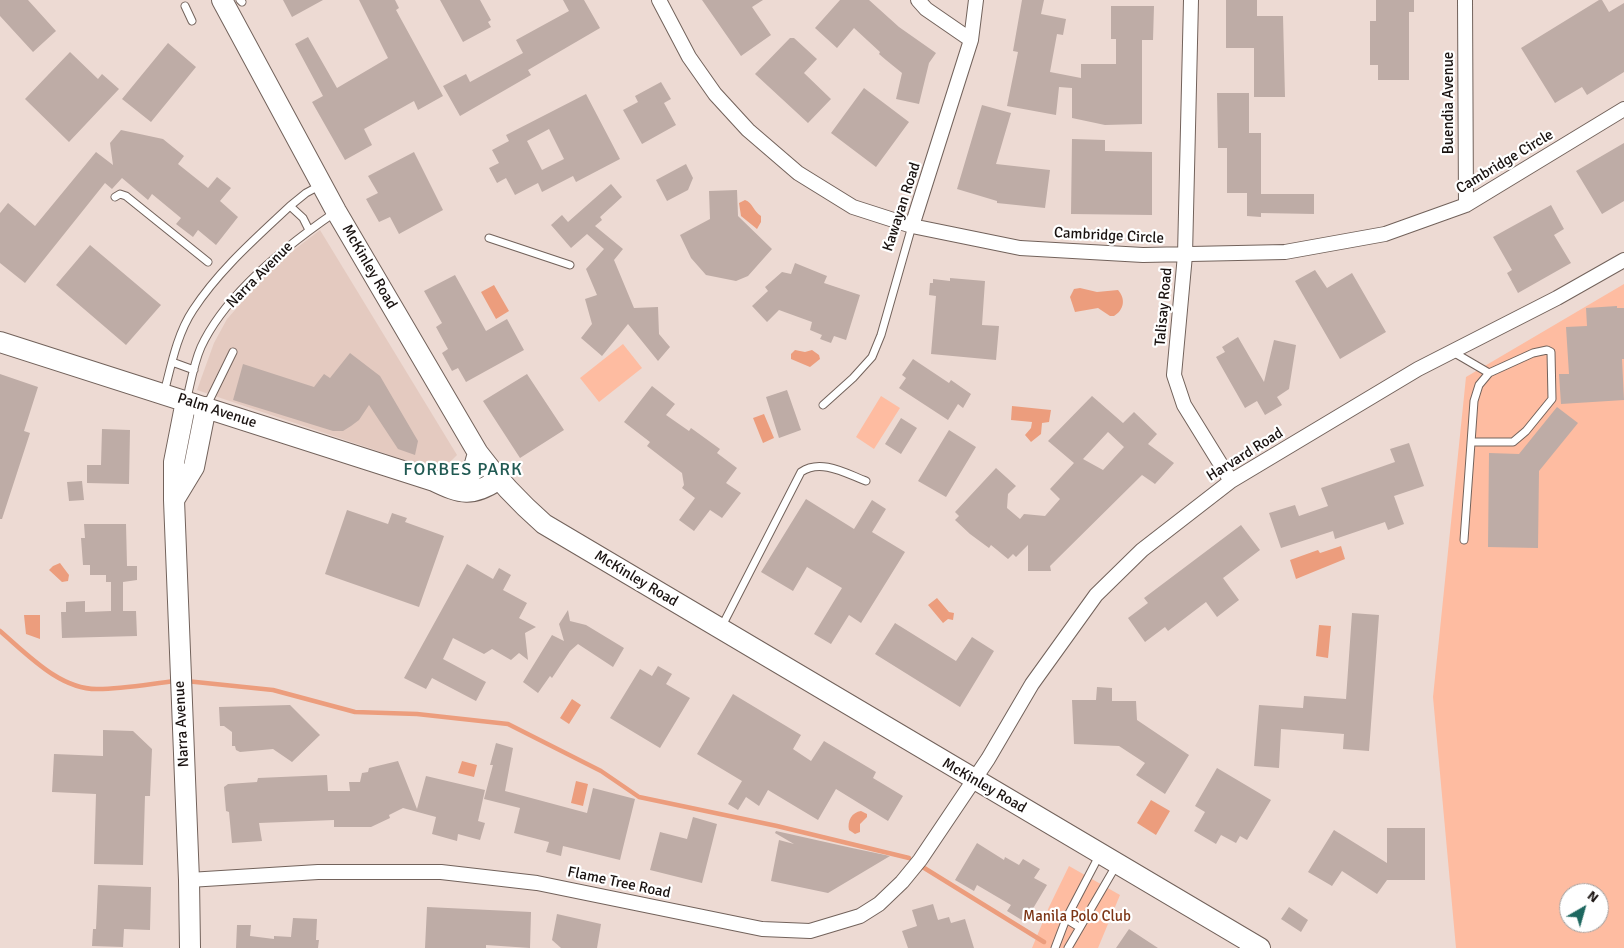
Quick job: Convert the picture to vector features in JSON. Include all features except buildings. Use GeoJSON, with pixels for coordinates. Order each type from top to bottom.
{"type":"FeatureCollection","features":[{"type":"Feature","properties":{"kind":"main road","name":"McKinley Road"},"geometry":{"type":"LineString","coordinates":[[222,0],[336,211],[478,453],[498,480],[544,524],[973,780],[1260,948]]}},
{"type":"Feature","properties":{"kind":"main road","name":"Palm Avenue"},"geometry":{"type":"LineString","coordinates":[[0,342],[206,407],[434,482],[450,489],[470,494],[485,489],[498,480]]}},
{"type":"Feature","properties":{"kind":"main road","name":"Narra Avenue"},"geometry":{"type":"LineString","coordinates":[[186,401],[174,462],[174,500],[190,948]]}},
{"type":"Feature","properties":{"kind":"main road"},"geometry":{"type":"LineString","coordinates":[[174,500],[194,467],[206,407]]}},
{"type":"Feature","properties":{"kind":"main road","name":"Palm Avenue"},"geometry":{"type":"LineString","coordinates":[[434,482],[462,478],[472,471],[478,453]]}},
{"type":"Feature","properties":{"kind":"street","name":"Cambridge Circle"},"geometry":{"type":"LineString","coordinates":[[658,0],[689,57],[715,94],[748,130],[798,173],[852,207],[912,226],[1020,248],[1143,255],[1285,252],[1385,234],[1466,205],[1624,109]]}},
{"type":"Feature","properties":{"kind":"street"},"geometry":{"type":"LineString","coordinates":[[918,0],[926,9],[971,40]]}},
{"type":"Feature","properties":{"kind":"street","name":"Kawayan Road"},"geometry":{"type":"LineString","coordinates":[[912,226],[971,40],[976,0]]}},
{"type":"Feature","properties":{"kind":"street","name":"Talisay Road"},"geometry":{"type":"LineString","coordinates":[[1191,0],[1185,254],[1174,375],[1184,405],[1231,481]]}},
{"type":"Feature","properties":{"kind":"street","name":"Buendia Avenue"},"geometry":{"type":"LineString","coordinates":[[1465,0],[1466,205]]}},
{"type":"Feature","properties":{"kind":"street","name":"Harvard Road"},"geometry":{"type":"LineString","coordinates":[[973,780],[1032,684],[1096,594],[1142,550],[1231,481],[1418,369],[1557,298],[1624,260]]}},
{"type":"Feature","properties":{"kind":"street","name":"Flame Tree Road"},"geometry":{"type":"LineString","coordinates":[[189,880],[318,872],[441,872],[537,883],[762,929],[810,931],[860,916],[879,904],[902,882],[920,860],[973,780]]}},
{"type":"Feature","properties":{"kind":"lane"},"geometry":{"type":"LineString","coordinates":[[185,6],[192,20]]}},
{"type":"Feature","properties":{"kind":"lane"},"geometry":{"type":"LineString","coordinates":[[164,394],[172,362],[192,311],[220,274],[290,206],[306,193],[322,184]]}},
{"type":"Feature","properties":{"kind":"lane"},"geometry":{"type":"LineString","coordinates":[[115,197],[120,194],[126,196],[208,262]]}},
{"type":"Feature","properties":{"kind":"lane"},"geometry":{"type":"LineString","coordinates":[[290,206],[304,218],[309,230]]}},
{"type":"Feature","properties":{"kind":"lane","name":"Narra Avenue"},"geometry":{"type":"LineString","coordinates":[[186,401],[203,344],[229,304],[274,257],[336,211]]}},
{"type":"Feature","properties":{"kind":"lane","name":"Kawayan Road"},"geometry":{"type":"LineString","coordinates":[[823,405],[853,378],[872,357],[881,335],[912,226]]}},
{"type":"Feature","properties":{"kind":"lane"},"geometry":{"type":"LineString","coordinates":[[489,238],[570,265]]}},
{"type":"Feature","properties":{"kind":"lane"},"geometry":{"type":"LineString","coordinates":[[1464,540],[1474,401],[1479,386],[1489,373],[1533,352],[1547,350],[1551,352],[1552,399],[1526,431],[1513,442],[1472,442]]}},
{"type":"Feature","properties":{"kind":"lane"},"geometry":{"type":"LineString","coordinates":[[206,407],[233,352]]}},
{"type":"Feature","properties":{"kind":"lane"},"geometry":{"type":"LineString","coordinates":[[1452,352],[1489,373]]}},
{"type":"Feature","properties":{"kind":"lane"},"geometry":{"type":"LineString","coordinates":[[172,362],[194,370]]}},
{"type":"Feature","properties":{"kind":"lane"},"geometry":{"type":"LineString","coordinates":[[721,629],[801,472],[814,467],[831,468],[866,481]]}},
{"type":"Feature","properties":{"kind":"lane"},"geometry":{"type":"LineString","coordinates":[[1055,948],[1066,919],[1100,854]]}},
{"type":"Feature","properties":{"kind":"lane"},"geometry":{"type":"LineString","coordinates":[[1068,948],[1117,864]]}},
{"type":"Feature","properties":{"kind":"lane"},"geometry":{"type":"LineString","coordinates":[[1066,919],[1080,926]]}},
{"type":"Feature","properties":{"kind":"shaded area"},"geometry":{"type":"Polygon","coordinates":[[[745,200],[761,216],[761,222],[757,229],[741,216],[739,203],[745,200]]]}},
{"type":"Feature","properties":{"kind":"shaded area"},"geometry":{"type":"Polygon","coordinates":[[[320,230],[457,455],[440,472],[197,390],[214,343],[227,319],[277,263],[320,230]]]}},
{"type":"Feature","properties":{"kind":"shaded area"},"geometry":{"type":"Polygon","coordinates":[[[494,285],[509,311],[496,319],[481,292],[494,285]]]}},
{"type":"Feature","properties":{"kind":"shaded area"},"geometry":{"type":"Polygon","coordinates":[[[1080,288],[1097,292],[1118,290],[1123,301],[1122,308],[1114,316],[1110,316],[1098,308],[1075,312],[1070,297],[1074,289],[1080,288]]]}},
{"type":"Feature","properties":{"kind":"shaded area"},"geometry":{"type":"Polygon","coordinates":[[[795,350],[805,352],[812,350],[819,355],[820,359],[810,367],[791,359],[791,354],[795,350]]]}},
{"type":"Feature","properties":{"kind":"shaded area"},"geometry":{"type":"Polygon","coordinates":[[[1012,406],[1051,410],[1049,422],[1042,423],[1041,434],[1031,442],[1025,435],[1031,428],[1032,422],[1011,420],[1012,406]]]}},
{"type":"Feature","properties":{"kind":"shaded area"},"geometry":{"type":"Polygon","coordinates":[[[764,414],[774,438],[763,443],[753,418],[764,414]]]}},
{"type":"Feature","properties":{"kind":"shaded area"},"geometry":{"type":"Polygon","coordinates":[[[1341,546],[1345,559],[1296,579],[1290,560],[1318,550],[1320,553],[1341,546]]]}},
{"type":"Feature","properties":{"kind":"shaded area"},"geometry":{"type":"Polygon","coordinates":[[[60,563],[69,575],[68,581],[62,582],[49,570],[60,563]]]}},
{"type":"Feature","properties":{"kind":"shaded area"},"geometry":{"type":"Polygon","coordinates":[[[937,598],[949,612],[954,613],[953,620],[948,619],[943,623],[928,605],[937,598]]]}},
{"type":"Feature","properties":{"kind":"shaded area"},"geometry":{"type":"Polygon","coordinates":[[[24,615],[40,615],[40,639],[26,634],[24,615]]]}},
{"type":"Feature","properties":{"kind":"shaded area"},"geometry":{"type":"Polygon","coordinates":[[[1319,625],[1331,626],[1328,658],[1316,656],[1319,625]]]}},
{"type":"Feature","properties":{"kind":"shaded area"},"geometry":{"type":"Polygon","coordinates":[[[572,699],[581,705],[569,724],[560,718],[572,699]]]}},
{"type":"Feature","properties":{"kind":"shaded area"},"geometry":{"type":"Polygon","coordinates":[[[462,761],[477,765],[474,777],[458,773],[462,761]]]}},
{"type":"Feature","properties":{"kind":"shaded area"},"geometry":{"type":"Polygon","coordinates":[[[576,781],[588,784],[583,806],[571,803],[576,781]]]}},
{"type":"Feature","properties":{"kind":"shaded area"},"geometry":{"type":"Polygon","coordinates":[[[1151,800],[1170,811],[1156,835],[1137,823],[1151,800]]]}},
{"type":"Feature","properties":{"kind":"shaded area"},"geometry":{"type":"Polygon","coordinates":[[[861,811],[867,814],[867,817],[860,824],[860,832],[855,834],[849,830],[850,820],[855,813],[861,811]]]}},
{"type":"Feature","properties":{"kind":"green space"},"geometry":{"type":"Polygon","coordinates":[[[1624,284],[1624,948],[1456,948],[1433,697],[1466,377],[1624,284]]]}},
{"type":"Feature","properties":{"kind":"green space"},"geometry":{"type":"Polygon","coordinates":[[[623,344],[642,368],[599,402],[580,378],[623,344]]]}},
{"type":"Feature","properties":{"kind":"green space"},"geometry":{"type":"Polygon","coordinates":[[[881,396],[900,408],[874,449],[856,437],[881,396]]]}},
{"type":"Feature","properties":{"kind":"green space","name":"Manila Polo Club"},"geometry":{"type":"Polygon","coordinates":[[[1069,866],[1120,895],[1098,948],[1032,948],[1049,907],[1069,866]]]}},
{"type":"Feature","properties":{"kind":"waterway"},"geometry":{"type":"LineString","coordinates":[[0,631],[33,660],[70,684],[98,689],[175,681]]}},
{"type":"Feature","properties":{"kind":"waterway"},"geometry":{"type":"LineString","coordinates":[[186,681],[273,690],[355,712],[417,714],[508,724],[601,771],[639,797],[777,826],[909,858]]}},
{"type":"Feature","properties":{"kind":"waterway"},"geometry":{"type":"LineString","coordinates":[[921,866],[1044,942]]}},
{"type":"Feature","properties":{"kind":"district","name":"FORBES PARK"},"geometry":{"type":"Point","coordinates":[463,470]}}]}
